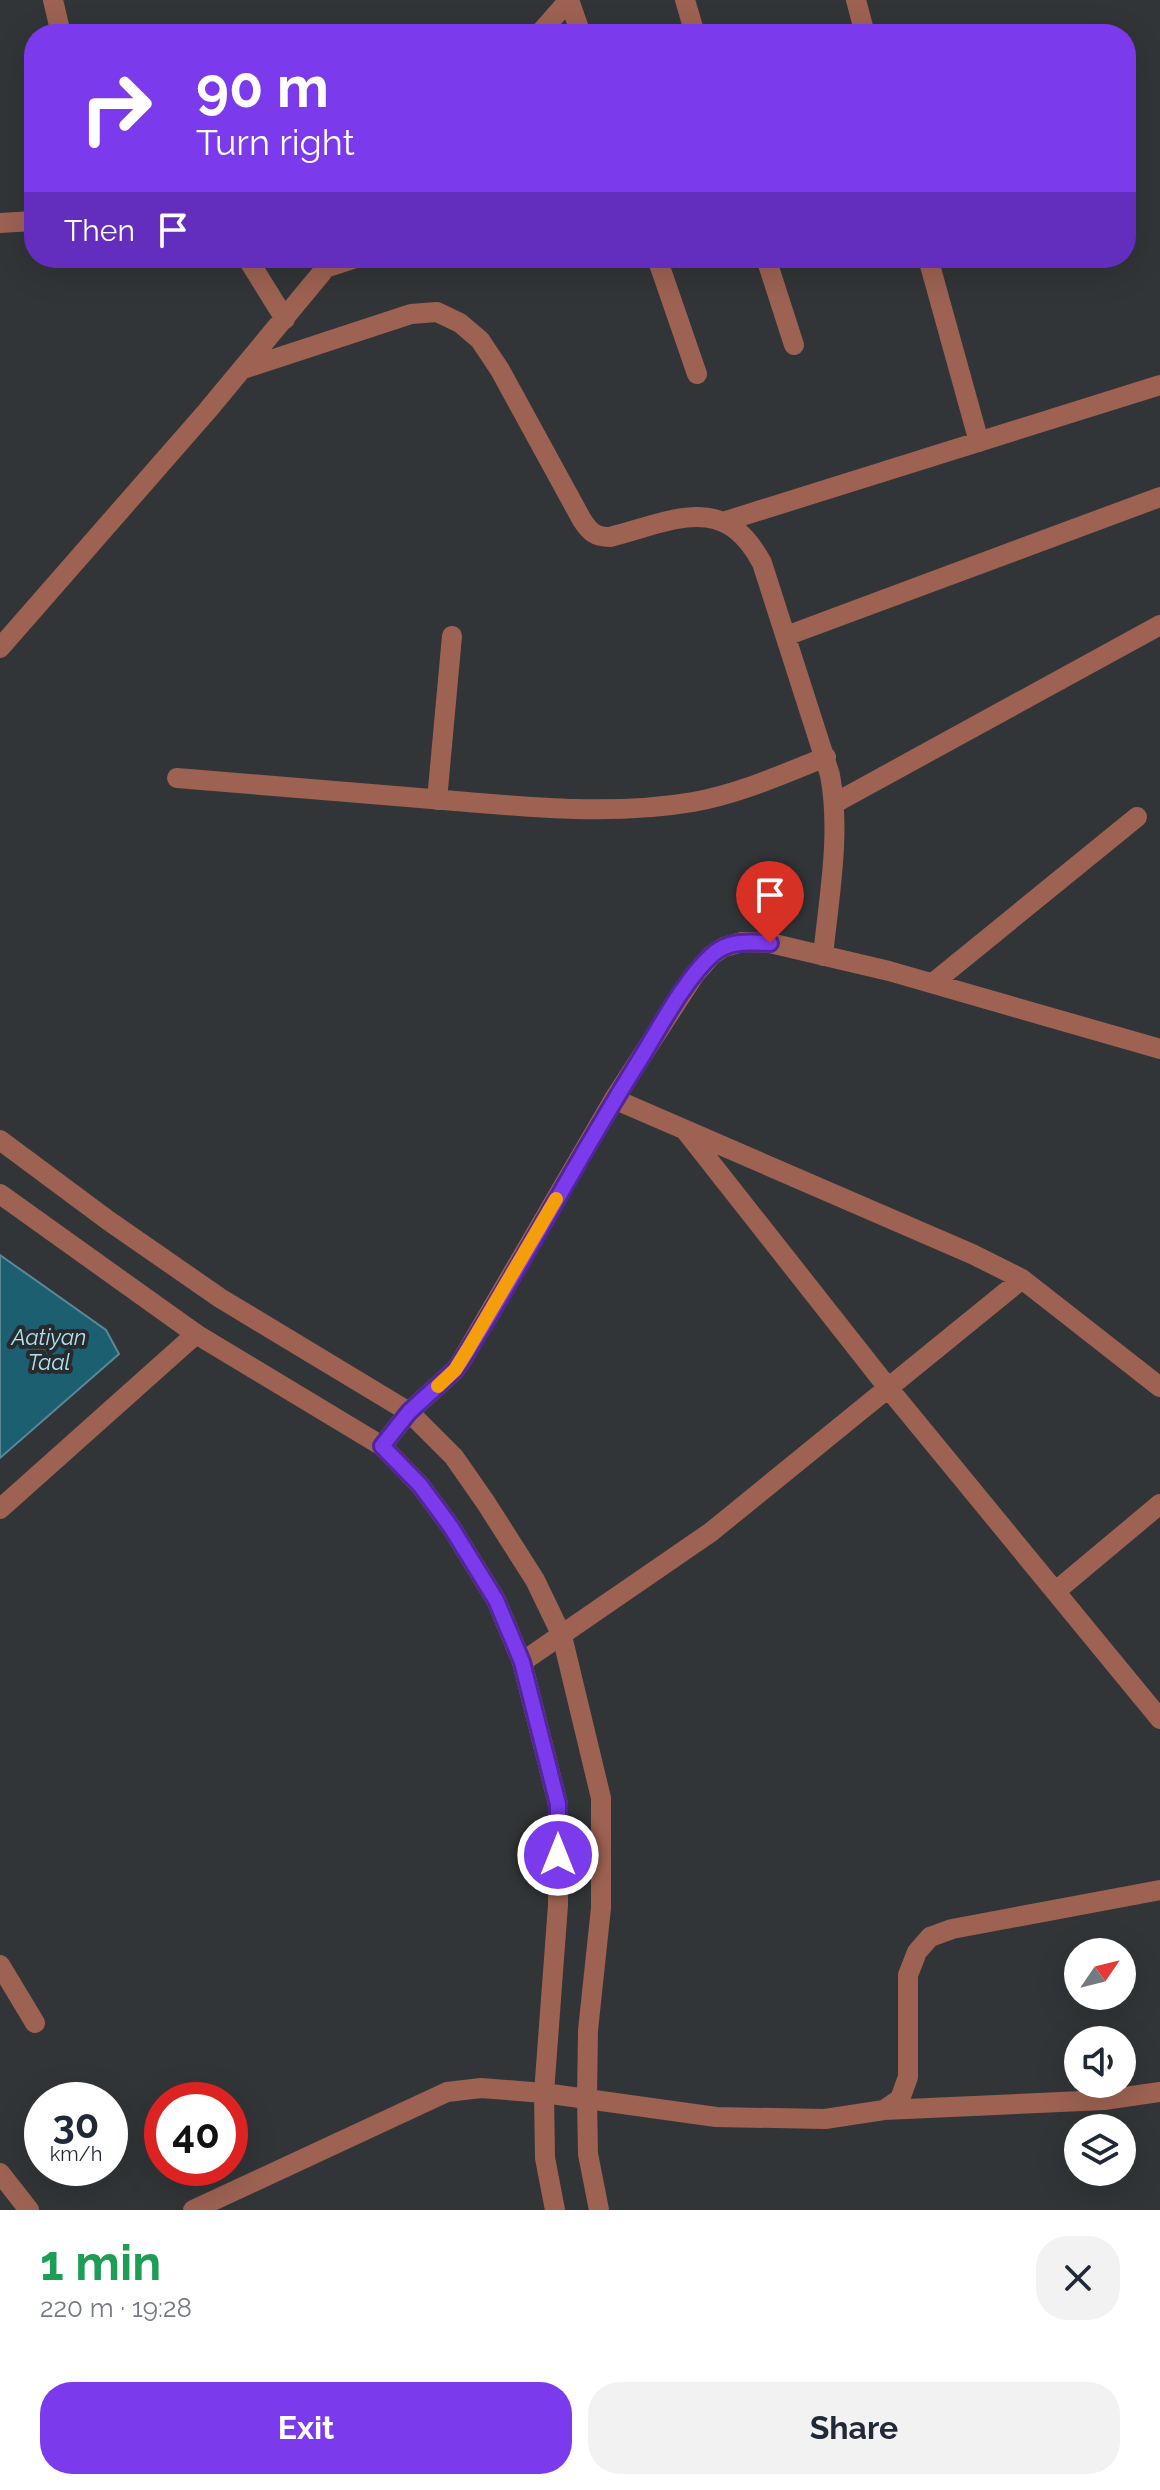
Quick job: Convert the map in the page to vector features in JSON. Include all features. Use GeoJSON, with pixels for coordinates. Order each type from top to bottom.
{"type":"FeatureCollection","features":[{"type":"Feature","properties":{"kind":"street"},"geometry":{"type":"LineString","coordinates":[[53,0],[59,24]]}},
{"type":"Feature","properties":{"kind":"street"},"geometry":{"type":"LineString","coordinates":[[548,24],[569,0],[577,24]]}},
{"type":"Feature","properties":{"kind":"street"},"geometry":{"type":"LineString","coordinates":[[685,0],[692,24]]}},
{"type":"Feature","properties":{"kind":"street"},"geometry":{"type":"LineString","coordinates":[[856,0],[862,24]]}},
{"type":"Feature","properties":{"kind":"street"},"geometry":{"type":"LineString","coordinates":[[0,223],[24,222]]}},
{"type":"Feature","properties":{"kind":"street"},"geometry":{"type":"LineString","coordinates":[[253,268],[285,319]]}},
{"type":"Feature","properties":{"kind":"street"},"geometry":{"type":"LineString","coordinates":[[0,648],[243,369],[325,268]]}},
{"type":"Feature","properties":{"kind":"street"},"geometry":{"type":"LineString","coordinates":[[660,268],[697,374]]}},
{"type":"Feature","properties":{"kind":"street"},"geometry":{"type":"LineString","coordinates":[[769,268],[794,345]]}},
{"type":"Feature","properties":{"kind":"street"},"geometry":{"type":"LineString","coordinates":[[931,268],[979,442]]}},
{"type":"Feature","properties":{"kind":"street"},"geometry":{"type":"LineString","coordinates":[[243,369],[411,314],[437,312],[460,323],[480,340],[500,370],[590,532],[599,537],[697,516],[726,521],[1160,385]]}},
{"type":"Feature","properties":{"kind":"street"},"geometry":{"type":"LineString","coordinates":[[786,636],[1160,497]]}},
{"type":"Feature","properties":{"kind":"street"},"geometry":{"type":"LineString","coordinates":[[726,521],[754,547],[762,563],[826,757],[835,803],[835,834],[823,956]]}},
{"type":"Feature","properties":{"kind":"street"},"geometry":{"type":"LineString","coordinates":[[835,803],[1160,625]]}},
{"type":"Feature","properties":{"kind":"street"},"geometry":{"type":"LineString","coordinates":[[437,800],[452,636]]}},
{"type":"Feature","properties":{"kind":"street"},"geometry":{"type":"LineString","coordinates":[[177,778],[437,800],[605,809],[691,803],[736,792],[826,757]]}},
{"type":"Feature","properties":{"kind":"street"},"geometry":{"type":"LineString","coordinates":[[933,983],[1137,817]]}},
{"type":"Feature","properties":{"kind":"street"},"geometry":{"type":"LineString","coordinates":[[382,1446],[409,1412],[462,1360],[614,1099],[695,974],[724,947],[742,942],[770,943],[933,983],[1160,1049]]}},
{"type":"Feature","properties":{"kind":"street"},"geometry":{"type":"LineString","coordinates":[[614,1099],[972,1254],[1022,1279],[1160,1387]]}},
{"type":"Feature","properties":{"kind":"street"},"geometry":{"type":"LineString","coordinates":[[685,1130],[889,1389],[1160,1719]]}},
{"type":"Feature","properties":{"kind":"street"},"geometry":{"type":"LineString","coordinates":[[0,1140],[220,1298],[409,1412],[454,1457],[535,1580],[562,1636],[601,1798],[601,1908],[588,2030],[587,2099],[588,2154],[599,2210]]}},
{"type":"Feature","properties":{"kind":"street"},"geometry":{"type":"LineString","coordinates":[[0,1194],[196,1334],[382,1446],[420,1485],[451,1527],[496,1600],[522,1662],[558,1804],[558,1905],[544,2093],[545,2158],[555,2210]]}},
{"type":"Feature","properties":{"kind":"street"},"geometry":{"type":"LineString","coordinates":[[522,1662],[711,1532],[1022,1279]]}},
{"type":"Feature","properties":{"kind":"street"},"geometry":{"type":"LineString","coordinates":[[0,1509],[196,1334]]}},
{"type":"Feature","properties":{"kind":"street"},"geometry":{"type":"LineString","coordinates":[[1056,1591],[1160,1504]]}},
{"type":"Feature","properties":{"kind":"street"},"geometry":{"type":"LineString","coordinates":[[884,2110],[900,2099],[908,2077],[908,1975],[917,1952],[930,1937],[952,1929],[1160,1890]]}},
{"type":"Feature","properties":{"kind":"street"},"geometry":{"type":"LineString","coordinates":[[0,1965],[35,2023]]}},
{"type":"Feature","properties":{"kind":"street"},"geometry":{"type":"LineString","coordinates":[[193,2210],[447,2092],[481,2088],[544,2093],[716,2117],[825,2119],[884,2110],[1104,2100],[1160,2092]]}},
{"type":"Feature","properties":{"kind":"street"},"geometry":{"type":"LineString","coordinates":[[0,2173],[29,2210]]}},
{"type":"Feature","properties":{"kind":"water","name":"Aatiyan Taal"},"geometry":{"type":"Polygon","coordinates":[[[0,1255],[106,1330],[119,1354],[0,1458],[0,1255]]]}},
{"type":"Feature","properties":{"kind":"slow traffic"},"geometry":{"type":"LineString","coordinates":[[438,1386],[455,1370],[556,1199]]}},
{"type":"Feature","properties":{"kind":"route"},"geometry":{"type":"LineString","coordinates":[[558,1855],[558,1804],[522,1662],[496,1600],[451,1527],[420,1485],[382,1446],[409,1412],[462,1360],[614,1099],[695,974],[724,947],[742,942],[770,943]]}}]}
